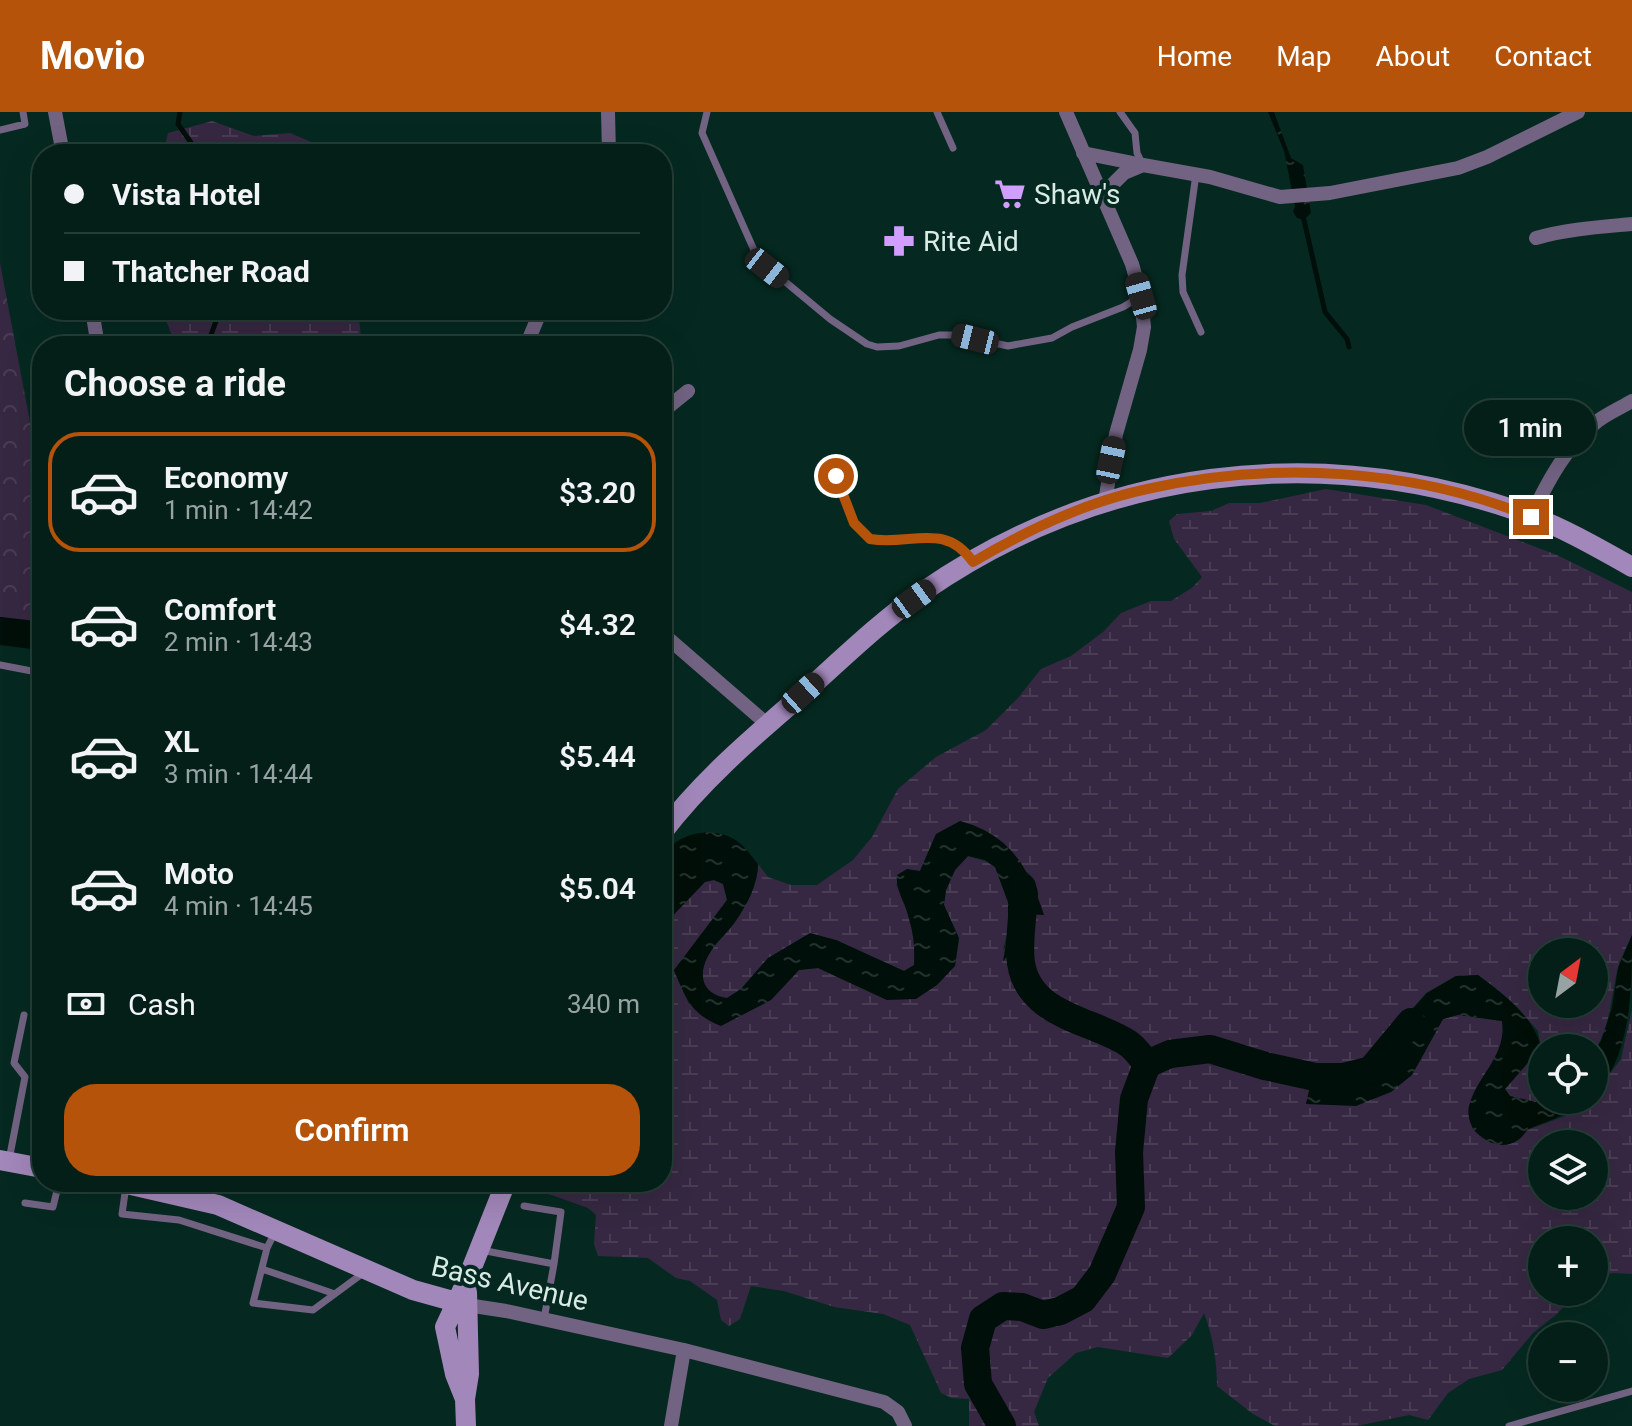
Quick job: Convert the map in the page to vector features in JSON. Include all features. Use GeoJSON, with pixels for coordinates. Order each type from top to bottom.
{"type":"FeatureCollection","features":[{"type":"Feature","properties":{"kind":"main road"},"geometry":{"type":"LineString","coordinates":[[672,821],[696,793],[767,724],[927,589],[1054,519],[1146,489],[1234,476],[1310,473],[1409,482],[1531,517],[1590,543],[1632,567]]}},
{"type":"Feature","properties":{"kind":"main road"},"geometry":{"type":"LineString","coordinates":[[4,1161],[32,1166]]}},
{"type":"Feature","properties":{"kind":"main road","name":"Bass Avenue"},"geometry":{"type":"LineString","coordinates":[[161,1192],[218,1205],[271,1239],[367,1270],[413,1290],[462,1304]]}},
{"type":"Feature","properties":{"kind":"main road"},"geometry":{"type":"LineString","coordinates":[[466,1426],[465,1399],[455,1374],[445,1327],[462,1304],[467,1280],[501,1192]]}},
{"type":"Feature","properties":{"kind":"street"},"geometry":{"type":"LineString","coordinates":[[55,112],[61,144]]}},
{"type":"Feature","properties":{"kind":"street"},"geometry":{"type":"LineString","coordinates":[[608,112],[609,144]]}},
{"type":"Feature","properties":{"kind":"street"},"geometry":{"type":"LineString","coordinates":[[1066,112],[1132,264],[1141,296],[1144,327],[1140,350],[1116,434],[1105,502]]}},
{"type":"Feature","properties":{"kind":"street"},"geometry":{"type":"LineString","coordinates":[[1083,153],[1196,174],[1289,197],[1369,187],[1458,168],[1578,112]]}},
{"type":"Feature","properties":{"kind":"street"},"geometry":{"type":"LineString","coordinates":[[1101,196],[1124,173],[1143,165]]}},
{"type":"Feature","properties":{"kind":"street"},"geometry":{"type":"LineString","coordinates":[[1536,238],[1561,231],[1632,224]]}},
{"type":"Feature","properties":{"kind":"street"},"geometry":{"type":"LineString","coordinates":[[672,404],[688,391]]}},
{"type":"Feature","properties":{"kind":"street"},"geometry":{"type":"LineString","coordinates":[[1531,517],[1551,478],[1585,432],[1601,418],[1632,401]]}},
{"type":"Feature","properties":{"kind":"street"},"geometry":{"type":"LineString","coordinates":[[672,642],[767,724]]}},
{"type":"Feature","properties":{"kind":"street","name":"Bass Avenue"},"geometry":{"type":"LineString","coordinates":[[462,1304],[684,1350],[884,1402],[902,1419]]}},
{"type":"Feature","properties":{"kind":"street"},"geometry":{"type":"LineString","coordinates":[[671,1426],[684,1350]]}},
{"type":"Feature","properties":{"kind":"lane"},"geometry":{"type":"LineString","coordinates":[[0,130],[25,124],[23,112]]}},
{"type":"Feature","properties":{"kind":"lane"},"geometry":{"type":"LineString","coordinates":[[707,112],[702,133],[758,259],[830,319],[867,344],[899,346],[939,335],[958,335],[1008,346],[1052,338],[1141,296]]}},
{"type":"Feature","properties":{"kind":"lane"},"geometry":{"type":"LineString","coordinates":[[937,112],[953,148]]}},
{"type":"Feature","properties":{"kind":"lane"},"geometry":{"type":"LineString","coordinates":[[1120,112],[1135,133],[1137,153],[1143,165]]}},
{"type":"Feature","properties":{"kind":"lane"},"geometry":{"type":"LineString","coordinates":[[1196,174],[1182,275],[1183,292],[1201,332]]}},
{"type":"Feature","properties":{"kind":"lane"},"geometry":{"type":"LineString","coordinates":[[836,476],[854,523],[870,539],[944,539],[965,550],[973,562]]}},
{"type":"Feature","properties":{"kind":"lane"},"geometry":{"type":"LineString","coordinates":[[0,665],[32,671]]}},
{"type":"Feature","properties":{"kind":"lane"},"geometry":{"type":"LineString","coordinates":[[4,1161],[25,1077],[14,1063],[24,1015]]}},
{"type":"Feature","properties":{"kind":"lane"},"geometry":{"type":"LineString","coordinates":[[25,1203],[53,1207],[57,1192]]}},
{"type":"Feature","properties":{"kind":"lane"},"geometry":{"type":"LineString","coordinates":[[122,1192],[122,1214],[179,1220],[271,1239],[253,1303],[313,1310],[367,1270]]}},
{"type":"Feature","properties":{"kind":"lane"},"geometry":{"type":"LineString","coordinates":[[524,1206],[561,1212],[544,1319]]}},
{"type":"Feature","properties":{"kind":"lane"},"geometry":{"type":"LineString","coordinates":[[479,1250],[554,1264]]}},
{"type":"Feature","properties":{"kind":"lane"},"geometry":{"type":"LineString","coordinates":[[262,1269],[335,1294]]}},
{"type":"Feature","properties":{"kind":"lane"},"geometry":{"type":"LineString","coordinates":[[1509,1426],[1632,1391]]}},
{"type":"Feature","properties":{"kind":"green space"},"geometry":{"type":"Polygon","coordinates":[[[212,121],[254,136],[290,133],[316,144],[165,144],[168,133],[212,121]]]}},
{"type":"Feature","properties":{"kind":"green space"},"geometry":{"type":"Polygon","coordinates":[[[0,263],[32,433],[32,635],[0,631],[0,263]]]}},
{"type":"Feature","properties":{"kind":"green space"},"geometry":{"type":"Polygon","coordinates":[[[166,320],[359,320],[361,336],[172,336],[166,320]]]}},
{"type":"Feature","properties":{"kind":"green space"},"geometry":{"type":"Polygon","coordinates":[[[1326,489],[1426,505],[1557,555],[1632,592],[1632,935],[1618,966],[1608,1018],[1608,938],[1528,938],[1528,1018],[1608,1018],[1602,1034],[1539,1034],[1516,1006],[1478,975],[1456,976],[1426,993],[1398,1025],[1385,1054],[1363,1080],[1313,1077],[1306,1104],[1356,1105],[1412,1075],[1443,1019],[1458,1015],[1502,1021],[1501,1045],[1482,1080],[1527,1130],[1569,1114],[1608,1114],[1608,1076],[1621,1059],[1632,1009],[1632,1274],[1608,1274],[1608,1226],[1528,1226],[1528,1306],[1564,1306],[1547,1322],[1528,1322],[1528,1339],[1502,1370],[1469,1379],[1448,1393],[1428,1420],[1409,1415],[1357,1426],[1275,1426],[1253,1414],[1217,1386],[1214,1349],[1204,1313],[1192,1335],[1168,1358],[1098,1347],[1076,1353],[1048,1378],[1034,1412],[1039,1426],[969,1426],[969,1399],[952,1398],[941,1393],[910,1325],[883,1314],[834,1307],[784,1291],[751,1286],[740,1319],[729,1326],[721,1320],[717,1300],[690,1281],[676,1278],[648,1258],[598,1256],[594,1244],[596,1215],[588,1208],[543,1192],[672,1192],[672,915],[698,886],[714,880],[724,884],[727,900],[674,971],[689,1004],[771,1000],[799,970],[818,968],[887,1000],[955,966],[959,939],[944,905],[946,890],[955,870],[968,856],[995,867],[1008,902],[1008,930],[1003,950],[1021,936],[1024,914],[1043,914],[1029,873],[936,834],[920,871],[896,884],[911,923],[914,965],[904,971],[836,940],[768,958],[741,989],[727,998],[718,996],[706,987],[703,974],[711,951],[748,901],[758,864],[768,877],[791,885],[817,885],[853,860],[872,837],[898,789],[936,757],[986,730],[1041,669],[1071,656],[1103,632],[1121,613],[1151,601],[1171,601],[1193,587],[1202,577],[1174,539],[1169,521],[1177,514],[1211,511],[1229,503],[1260,503],[1326,489]]]}},
{"type":"Feature","properties":{"kind":"green space"},"geometry":{"type":"Polygon","coordinates":[[[1528,1063],[1528,1100],[1510,1096],[1505,1089],[1528,1063]]]}},
{"type":"Feature","properties":{"kind":"water"},"geometry":{"type":"Polygon","coordinates":[[[1268,112],[1274,112],[1291,158],[1303,165],[1311,213],[1304,220],[1297,218],[1293,212],[1295,206],[1284,151],[1268,112]]]}},
{"type":"Feature","properties":{"kind":"water"},"geometry":{"type":"Polygon","coordinates":[[[960,821],[978,827],[1005,844],[1024,868],[1044,915],[1024,914],[1021,936],[1003,962],[1008,902],[995,867],[985,860],[968,856],[955,870],[946,890],[944,905],[959,938],[955,966],[937,985],[916,999],[887,1000],[818,968],[799,970],[771,1000],[721,1026],[696,1011],[674,970],[727,900],[723,884],[714,880],[705,882],[672,917],[672,846],[682,838],[705,833],[727,836],[740,843],[758,864],[748,901],[711,951],[704,967],[706,987],[718,996],[727,998],[741,989],[768,958],[810,933],[836,940],[904,971],[914,965],[912,931],[897,875],[907,869],[920,871],[936,834],[960,821]]]}},
{"type":"Feature","properties":{"kind":"water"},"geometry":{"type":"Polygon","coordinates":[[[1632,935],[1627,1020],[1623,1041],[1608,1077],[1608,1034],[1603,1034],[1612,1008],[1618,968],[1632,935]]]}},
{"type":"Feature","properties":{"kind":"water"},"geometry":{"type":"Polygon","coordinates":[[[1478,975],[1525,1016],[1536,1034],[1528,1034],[1528,1063],[1505,1089],[1510,1096],[1528,1100],[1528,1114],[1564,1114],[1529,1129],[1520,1139],[1506,1145],[1494,1144],[1478,1134],[1469,1119],[1468,1109],[1500,1045],[1502,1021],[1458,1015],[1443,1019],[1412,1075],[1391,1092],[1356,1106],[1306,1104],[1312,1077],[1363,1080],[1385,1054],[1398,1025],[1427,993],[1456,976],[1478,975]]]}},
{"type":"Feature","properties":{"kind":"waterway"},"geometry":{"type":"LineString","coordinates":[[180,112],[178,124],[192,144]]}},
{"type":"Feature","properties":{"kind":"waterway"},"geometry":{"type":"LineString","coordinates":[[1304,220],[1325,312],[1347,339],[1349,347]]}},
{"type":"Feature","properties":{"kind":"waterway"},"geometry":{"type":"LineString","coordinates":[[211,336],[216,320]]}},
{"type":"Feature","properties":{"kind":"waterway"},"geometry":{"type":"LineString","coordinates":[[0,631],[32,635]]}},
{"type":"Feature","properties":{"kind":"waterway"},"geometry":{"type":"LineString","coordinates":[[1022,887],[1021,963],[1026,980],[1035,994],[1062,1013],[1126,1042],[1147,1064]]}},
{"type":"Feature","properties":{"kind":"waterway"},"geometry":{"type":"LineString","coordinates":[[1002,1426],[978,1384],[975,1348],[983,1319],[1003,1306],[1022,1307],[1043,1315],[1060,1311],[1083,1299],[1102,1274],[1131,1207],[1129,1152],[1134,1099],[1147,1064],[1170,1054],[1210,1049],[1315,1077],[1343,1077],[1371,1070],[1411,1022]]}},
{"type":"Feature","properties":{"kind":"place","name":"Shaw's"},"geometry":{"type":"Point","coordinates":[1010,194]}},
{"type":"Feature","properties":{"kind":"place","name":"Rite Aid"},"geometry":{"type":"Point","coordinates":[899,241]}},
{"type":"Feature","properties":{"kind":"route"},"geometry":{"type":"LineString","coordinates":[[836,476],[854,523],[870,539],[944,539],[965,550],[973,562],[1054,519],[1105,502],[1146,489],[1234,476],[1310,473],[1409,482],[1531,517]]}}]}
